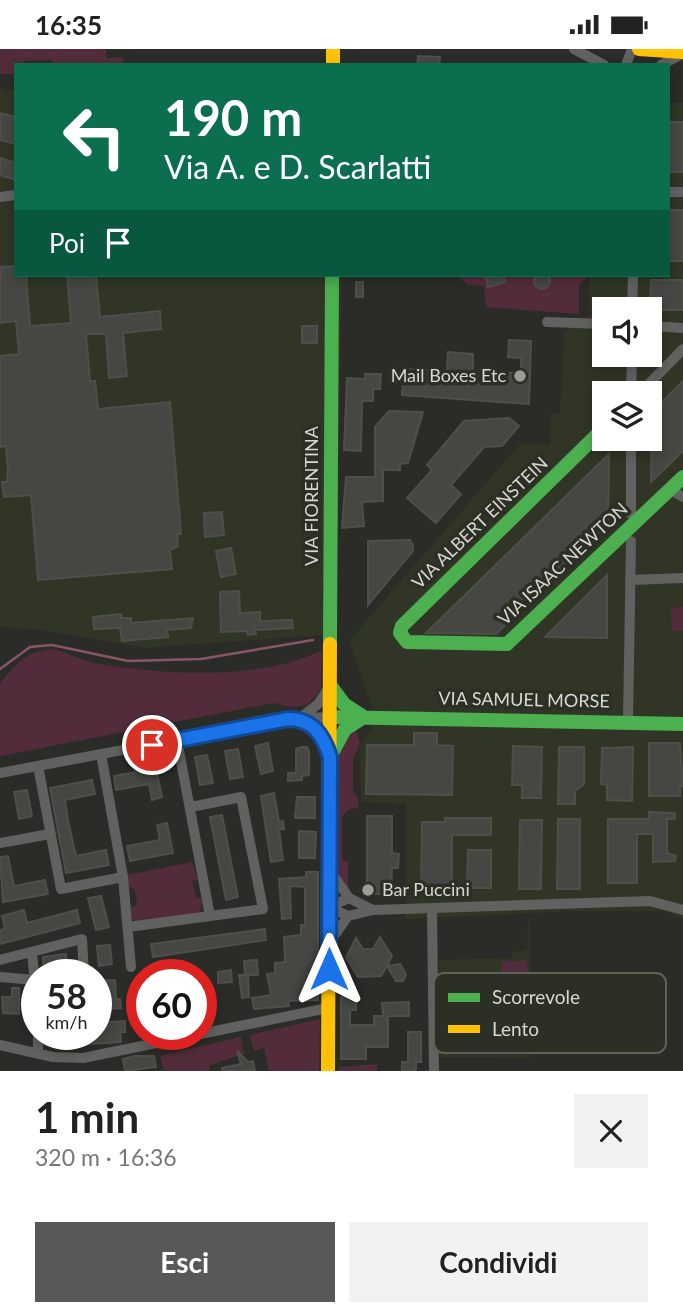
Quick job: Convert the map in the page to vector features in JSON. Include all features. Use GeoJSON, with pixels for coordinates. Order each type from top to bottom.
{"type":"FeatureCollection","features":[{"type":"Feature","properties":{"kind":"street"},"geometry":{"type":"LineString","coordinates":[[574,49],[600,63]]}},
{"type":"Feature","properties":{"kind":"street"},"geometry":{"type":"LineString","coordinates":[[639,49],[683,52]]}},
{"type":"Feature","properties":{"kind":"street"},"geometry":{"type":"LineString","coordinates":[[664,63],[683,52]]}},
{"type":"Feature","properties":{"kind":"street","name":"VIA FIORENTINA"},"geometry":{"type":"LineString","coordinates":[[328,1071],[332,277]]}},
{"type":"Feature","properties":{"kind":"street"},"geometry":{"type":"LineString","coordinates":[[632,297],[633,277]]}},
{"type":"Feature","properties":{"kind":"street"},"geometry":{"type":"LineString","coordinates":[[547,322],[592,324]]}},
{"type":"Feature","properties":{"kind":"street"},"geometry":{"type":"LineString","coordinates":[[662,327],[683,328]]}},
{"type":"Feature","properties":{"kind":"street"},"geometry":{"type":"LineString","coordinates":[[652,381],[683,349]]}},
{"type":"Feature","properties":{"kind":"street","name":"VIA ALBERT EINSTEIN"},"geometry":{"type":"LineString","coordinates":[[414,643],[403,640],[400,633],[402,626],[592,440]]}},
{"type":"Feature","properties":{"kind":"street"},"geometry":{"type":"LineString","coordinates":[[631,451],[631,514]]}},
{"type":"Feature","properties":{"kind":"street","name":"VIA ISAAC NEWTON"},"geometry":{"type":"LineString","coordinates":[[414,643],[507,644],[677,493],[683,477]]}},
{"type":"Feature","properties":{"kind":"street"},"geometry":{"type":"LineString","coordinates":[[628,721],[631,541]]}},
{"type":"Feature","properties":{"kind":"street"},"geometry":{"type":"LineString","coordinates":[[630,580],[683,578]]}},
{"type":"Feature","properties":{"kind":"street"},"geometry":{"type":"LineString","coordinates":[[299,719],[318,704],[330,685],[344,704],[364,717],[345,729],[330,757]]}},
{"type":"Feature","properties":{"kind":"street"},"geometry":{"type":"LineString","coordinates":[[0,773],[299,719],[330,717]]}},
{"type":"Feature","properties":{"kind":"street","name":"VIA SAMUEL MORSE"},"geometry":{"type":"LineString","coordinates":[[330,717],[683,724]]}},
{"type":"Feature","properties":{"kind":"street"},"geometry":{"type":"LineString","coordinates":[[299,719],[318,730],[330,757]]}},
{"type":"Feature","properties":{"kind":"street"},"geometry":{"type":"LineString","coordinates":[[177,740],[210,916]]}},
{"type":"Feature","properties":{"kind":"street"},"geometry":{"type":"LineString","coordinates":[[101,754],[123,877],[130,959]]}},
{"type":"Feature","properties":{"kind":"street"},"geometry":{"type":"LineString","coordinates":[[38,766],[61,889],[123,877]]}},
{"type":"Feature","properties":{"kind":"street"},"geometry":{"type":"LineString","coordinates":[[128,927],[263,908],[241,797],[191,807]]}},
{"type":"Feature","properties":{"kind":"street"},"geometry":{"type":"LineString","coordinates":[[0,843],[50,834]]}},
{"type":"Feature","properties":{"kind":"street"},"geometry":{"type":"LineString","coordinates":[[329,868],[349,898],[373,910]]}},
{"type":"Feature","properties":{"kind":"street"},"geometry":{"type":"LineString","coordinates":[[329,907],[349,898]]}},
{"type":"Feature","properties":{"kind":"street"},"geometry":{"type":"LineString","coordinates":[[329,907],[348,916],[373,910],[650,901],[683,911]]}},
{"type":"Feature","properties":{"kind":"street"},"geometry":{"type":"LineString","coordinates":[[432,910],[434,1071]]}},
{"type":"Feature","properties":{"kind":"street"},"geometry":{"type":"LineString","coordinates":[[329,946],[348,916]]}},
{"type":"Feature","properties":{"kind":"street"},"geometry":{"type":"LineString","coordinates":[[0,960],[82,939],[83,959]]}},
{"type":"Feature","properties":{"kind":"street"},"geometry":{"type":"LineString","coordinates":[[33,953],[33,959]]}},
{"type":"Feature","properties":{"kind":"street"},"geometry":{"type":"LineString","coordinates":[[0,978],[21,979]]}},
{"type":"Feature","properties":{"kind":"street"},"geometry":{"type":"LineString","coordinates":[[0,1045],[63,1057],[95,1056],[328,1008]]}},
{"type":"Feature","properties":{"kind":"shaded area"},"geometry":{"type":"Polygon","coordinates":[[[0,49],[106,49],[106,58],[123,57],[123,63],[24,61],[14,63],[14,74],[0,74],[0,49]]]}},
{"type":"Feature","properties":{"kind":"shaded area"},"geometry":{"type":"Polygon","coordinates":[[[0,88],[14,91],[14,277],[342,277],[336,634],[144,648],[42,630],[0,627],[0,88]]]}},
{"type":"Feature","properties":{"kind":"shaded area"},"geometry":{"type":"Polygon","coordinates":[[[670,103],[683,103],[683,920],[666,911],[579,911],[406,919],[406,804],[361,802],[360,744],[372,728],[373,709],[349,641],[520,444],[550,445],[551,414],[560,413],[564,332],[588,316],[589,277],[670,277],[670,103]]]}},
{"type":"Feature","properties":{"kind":"shaded area"},"geometry":{"type":"Polygon","coordinates":[[[459,277],[587,277],[579,285],[579,314],[486,307],[484,286],[468,285],[459,277]]]}},
{"type":"Feature","properties":{"kind":"shaded area"},"geometry":{"type":"Polygon","coordinates":[[[683,607],[683,631],[672,631],[671,608],[683,607]]]}},
{"type":"Feature","properties":{"kind":"shaded area"},"geometry":{"type":"Polygon","coordinates":[[[54,649],[99,664],[186,673],[245,671],[299,660],[322,650],[321,690],[307,705],[291,707],[273,703],[0,756],[0,683],[23,659],[37,652],[54,649]]]}},
{"type":"Feature","properties":{"kind":"shaded area"},"geometry":{"type":"Polygon","coordinates":[[[355,726],[360,744],[353,759],[353,791],[358,797],[358,808],[349,809],[342,816],[342,860],[348,862],[348,891],[337,872],[337,753],[355,726]]]}},
{"type":"Feature","properties":{"kind":"shaded area"},"geometry":{"type":"Polygon","coordinates":[[[192,862],[198,879],[192,881],[196,898],[202,898],[200,913],[138,922],[132,919],[131,908],[137,905],[135,890],[129,886],[127,875],[192,862]]]}},
{"type":"Feature","properties":{"kind":"shaded area"},"geometry":{"type":"Polygon","coordinates":[[[530,918],[530,973],[439,973],[439,960],[512,958],[513,952],[527,950],[530,918]]]}},
{"type":"Feature","properties":{"kind":"shaded area"},"geometry":{"type":"Polygon","coordinates":[[[527,960],[527,973],[502,973],[502,962],[527,960]]]}},
{"type":"Feature","properties":{"kind":"shaded area"},"geometry":{"type":"Polygon","coordinates":[[[320,1019],[319,1071],[269,1071],[264,1048],[254,1051],[250,1035],[320,1019]]]}},
{"type":"Feature","properties":{"kind":"shaded area"},"geometry":{"type":"Polygon","coordinates":[[[241,1037],[244,1054],[209,1065],[210,1071],[164,1071],[160,1056],[186,1050],[217,1050],[217,1043],[241,1037]]]}},
{"type":"Feature","properties":{"kind":"shaded area"},"geometry":{"type":"Polygon","coordinates":[[[440,1053],[531,1053],[531,1058],[440,1057],[440,1053]]]}},
{"type":"Feature","properties":{"kind":"shaded area"},"geometry":{"type":"Polygon","coordinates":[[[377,1064],[377,1071],[338,1071],[340,1067],[377,1064]]]}},
{"type":"Feature","properties":{"kind":"building"},"geometry":{"type":"Polygon","coordinates":[[[418,56],[440,57],[439,63],[417,63],[418,56]]]}},
{"type":"Feature","properties":{"kind":"building"},"geometry":{"type":"Polygon","coordinates":[[[0,113],[14,116],[14,144],[0,140],[0,113]]]}},
{"type":"Feature","properties":{"kind":"building"},"geometry":{"type":"Polygon","coordinates":[[[670,122],[683,122],[683,172],[670,172],[670,122]]]}},
{"type":"Feature","properties":{"kind":"building"},"geometry":{"type":"Polygon","coordinates":[[[0,158],[14,162],[14,179],[0,175],[0,158]]]}},
{"type":"Feature","properties":{"kind":"building"},"geometry":{"type":"Polygon","coordinates":[[[670,210],[683,210],[683,261],[670,261],[670,210]]]}},
{"type":"Feature","properties":{"kind":"building"},"geometry":{"type":"Polygon","coordinates":[[[14,266],[14,277],[26,277],[30,326],[71,323],[67,277],[96,277],[100,317],[160,311],[161,329],[123,333],[127,376],[109,378],[106,334],[86,334],[90,381],[95,381],[98,409],[170,402],[181,534],[177,534],[178,546],[170,550],[172,569],[38,580],[31,495],[4,497],[2,482],[7,482],[8,471],[6,446],[0,447],[0,356],[19,354],[16,321],[0,323],[0,267],[14,266]]]}},
{"type":"Feature","properties":{"kind":"building"},"geometry":{"type":"Polygon","coordinates":[[[486,277],[504,277],[505,282],[488,287],[486,277]]]}},
{"type":"Feature","properties":{"kind":"building"},"geometry":{"type":"Polygon","coordinates":[[[535,277],[550,278],[550,284],[545,289],[539,289],[534,284],[535,277]]]}},
{"type":"Feature","properties":{"kind":"building"},"geometry":{"type":"Polygon","coordinates":[[[651,280],[683,280],[683,310],[662,310],[662,297],[650,297],[651,280]]]}},
{"type":"Feature","properties":{"kind":"building"},"geometry":{"type":"Polygon","coordinates":[[[356,282],[363,282],[363,297],[356,297],[356,282]]]}},
{"type":"Feature","properties":{"kind":"building"},"geometry":{"type":"Polygon","coordinates":[[[302,326],[317,326],[317,343],[302,343],[302,326]]]}},
{"type":"Feature","properties":{"kind":"building"},"geometry":{"type":"Polygon","coordinates":[[[509,340],[531,341],[529,404],[402,395],[404,369],[447,371],[448,352],[473,354],[473,372],[521,373],[521,358],[508,357],[509,340]]]}},
{"type":"Feature","properties":{"kind":"building"},"geometry":{"type":"Polygon","coordinates":[[[365,374],[381,374],[380,389],[373,389],[373,401],[362,401],[361,451],[344,450],[347,378],[365,379],[365,374]]]}},
{"type":"Feature","properties":{"kind":"building"},"geometry":{"type":"Polygon","coordinates":[[[683,381],[683,451],[651,482],[651,451],[662,451],[662,402],[683,381]]]}},
{"type":"Feature","properties":{"kind":"building"},"geometry":{"type":"Polygon","coordinates":[[[389,411],[423,412],[408,463],[400,464],[400,470],[383,470],[383,501],[362,502],[364,526],[342,528],[346,477],[375,477],[375,427],[389,411]]]}},
{"type":"Feature","properties":{"kind":"building"},"geometry":{"type":"Polygon","coordinates":[[[509,418],[519,426],[502,446],[484,447],[451,485],[461,494],[436,523],[407,498],[432,470],[427,465],[464,421],[509,418]]]}},
{"type":"Feature","properties":{"kind":"building"},"geometry":{"type":"Polygon","coordinates":[[[609,454],[608,525],[496,634],[426,633],[609,454]]]}},
{"type":"Feature","properties":{"kind":"building"},"geometry":{"type":"Polygon","coordinates":[[[222,512],[224,535],[205,537],[204,513],[222,512]]]}},
{"type":"Feature","properties":{"kind":"building"},"geometry":{"type":"Polygon","coordinates":[[[410,540],[413,551],[368,605],[368,541],[410,540]]]}},
{"type":"Feature","properties":{"kind":"building"},"geometry":{"type":"Polygon","coordinates":[[[231,548],[236,574],[221,577],[216,551],[231,548]]]}},
{"type":"Feature","properties":{"kind":"building"},"geometry":{"type":"Polygon","coordinates":[[[607,575],[607,638],[545,637],[607,575]]]}},
{"type":"Feature","properties":{"kind":"building"},"geometry":{"type":"Polygon","coordinates":[[[239,591],[240,613],[260,612],[260,621],[292,620],[293,628],[255,630],[256,634],[248,635],[247,631],[221,632],[220,592],[239,591]]]}},
{"type":"Feature","properties":{"kind":"building"},"geometry":{"type":"Polygon","coordinates":[[[121,614],[121,618],[131,618],[131,623],[193,618],[191,628],[167,630],[168,637],[122,641],[120,628],[94,629],[93,617],[121,614]]]}},
{"type":"Feature","properties":{"kind":"building"},"geometry":{"type":"Polygon","coordinates":[[[414,733],[437,733],[437,745],[453,746],[452,795],[366,794],[367,745],[414,745],[414,733]]]}},
{"type":"Feature","properties":{"kind":"building"},"geometry":{"type":"Polygon","coordinates":[[[268,743],[273,771],[261,774],[255,746],[268,743]]]}},
{"type":"Feature","properties":{"kind":"building"},"geometry":{"type":"Polygon","coordinates":[[[649,743],[680,743],[683,786],[680,786],[680,796],[649,796],[649,743]]]}},
{"type":"Feature","properties":{"kind":"building"},"geometry":{"type":"Polygon","coordinates":[[[513,746],[542,747],[541,798],[522,798],[522,785],[512,785],[513,746]]]}},
{"type":"Feature","properties":{"kind":"building"},"geometry":{"type":"Polygon","coordinates":[[[307,747],[309,752],[309,775],[302,776],[302,780],[288,781],[288,773],[296,773],[296,749],[307,747]]]}},
{"type":"Feature","properties":{"kind":"building"},"geometry":{"type":"Polygon","coordinates":[[[559,747],[584,747],[584,784],[575,791],[575,804],[558,804],[559,747]]]}},
{"type":"Feature","properties":{"kind":"building"},"geometry":{"type":"Polygon","coordinates":[[[633,747],[632,801],[607,800],[607,785],[601,784],[602,748],[633,747]]]}},
{"type":"Feature","properties":{"kind":"building"},"geometry":{"type":"Polygon","coordinates":[[[238,749],[243,777],[230,779],[225,751],[238,749]]]}},
{"type":"Feature","properties":{"kind":"building"},"geometry":{"type":"Polygon","coordinates":[[[207,755],[213,783],[200,785],[195,757],[207,755]]]}},
{"type":"Feature","properties":{"kind":"building"},"geometry":{"type":"Polygon","coordinates":[[[156,768],[162,797],[152,800],[149,784],[116,790],[114,776],[156,768]]]}},
{"type":"Feature","properties":{"kind":"building"},"geometry":{"type":"Polygon","coordinates":[[[92,780],[95,794],[65,800],[68,821],[76,856],[106,850],[109,865],[66,873],[50,788],[92,780]]]}},
{"type":"Feature","properties":{"kind":"building"},"geometry":{"type":"Polygon","coordinates":[[[27,790],[32,816],[19,819],[14,792],[27,790]]]}},
{"type":"Feature","properties":{"kind":"building"},"geometry":{"type":"Polygon","coordinates":[[[274,793],[279,822],[283,821],[284,829],[279,830],[283,860],[271,862],[261,796],[274,793]]]}},
{"type":"Feature","properties":{"kind":"building"},"geometry":{"type":"Polygon","coordinates":[[[297,797],[315,797],[315,818],[295,818],[297,797]]]}},
{"type":"Feature","properties":{"kind":"building"},"geometry":{"type":"Polygon","coordinates":[[[649,812],[675,813],[675,819],[667,819],[667,853],[676,856],[675,861],[653,862],[653,834],[637,834],[637,883],[608,883],[608,819],[649,819],[649,812]]]}},
{"type":"Feature","properties":{"kind":"building"},"geometry":{"type":"Polygon","coordinates":[[[222,815],[238,897],[226,900],[210,817],[222,815]]]}},
{"type":"Feature","properties":{"kind":"building"},"geometry":{"type":"Polygon","coordinates":[[[367,816],[392,816],[392,853],[399,854],[398,868],[392,868],[391,895],[367,893],[367,816]]]}},
{"type":"Feature","properties":{"kind":"building"},"geometry":{"type":"Polygon","coordinates":[[[445,818],[491,818],[491,835],[452,835],[452,892],[421,892],[422,822],[445,822],[445,818]]]}},
{"type":"Feature","properties":{"kind":"building"},"geometry":{"type":"Polygon","coordinates":[[[558,819],[580,819],[580,889],[557,889],[558,819]]]}},
{"type":"Feature","properties":{"kind":"building"},"geometry":{"type":"Polygon","coordinates":[[[520,820],[542,820],[541,889],[519,889],[520,820]]]}},
{"type":"Feature","properties":{"kind":"building"},"geometry":{"type":"Polygon","coordinates":[[[167,823],[173,853],[130,861],[127,846],[160,840],[157,825],[167,823]]]}},
{"type":"Feature","properties":{"kind":"building"},"geometry":{"type":"Polygon","coordinates":[[[299,831],[316,832],[315,858],[299,858],[299,831]]]}},
{"type":"Feature","properties":{"kind":"building"},"geometry":{"type":"Polygon","coordinates":[[[468,850],[491,850],[491,888],[467,888],[468,850]]]}},
{"type":"Feature","properties":{"kind":"building"},"geometry":{"type":"Polygon","coordinates":[[[8,856],[14,886],[45,880],[48,894],[3,902],[0,857],[8,856]]]}},
{"type":"Feature","properties":{"kind":"building"},"geometry":{"type":"Polygon","coordinates":[[[306,872],[318,872],[318,1000],[288,1001],[289,1006],[254,1009],[252,998],[271,995],[267,974],[275,973],[275,963],[285,962],[284,937],[301,935],[301,925],[305,925],[305,887],[290,886],[291,918],[282,919],[279,879],[306,877],[306,872]]]}},
{"type":"Feature","properties":{"kind":"building"},"geometry":{"type":"Polygon","coordinates":[[[101,896],[109,927],[96,930],[88,898],[101,896]]]}},
{"type":"Feature","properties":{"kind":"building"},"geometry":{"type":"Polygon","coordinates":[[[24,910],[27,923],[77,910],[80,923],[0,944],[0,931],[5,928],[2,916],[24,910]]]}},
{"type":"Feature","properties":{"kind":"building"},"geometry":{"type":"Polygon","coordinates":[[[265,929],[266,940],[153,957],[151,944],[265,929]]]}},
{"type":"Feature","properties":{"kind":"building"},"geometry":{"type":"Polygon","coordinates":[[[380,937],[392,956],[387,966],[381,976],[358,977],[346,958],[356,938],[363,949],[373,949],[380,937]]]}},
{"type":"Feature","properties":{"kind":"building"},"geometry":{"type":"Polygon","coordinates":[[[110,945],[111,959],[98,959],[97,946],[110,945]]]}},
{"type":"Feature","properties":{"kind":"building"},"geometry":{"type":"Polygon","coordinates":[[[66,954],[66,959],[43,959],[66,954]]]}},
{"type":"Feature","properties":{"kind":"building"},"geometry":{"type":"Polygon","coordinates":[[[257,960],[258,975],[248,975],[249,997],[242,998],[239,975],[245,975],[244,961],[257,960]]]}},
{"type":"Feature","properties":{"kind":"building"},"geometry":{"type":"Polygon","coordinates":[[[400,964],[406,974],[403,981],[396,981],[387,966],[400,964]]]}},
{"type":"Feature","properties":{"kind":"building"},"geometry":{"type":"Polygon","coordinates":[[[231,970],[232,982],[218,983],[218,972],[231,970]]]}},
{"type":"Feature","properties":{"kind":"building"},"geometry":{"type":"Polygon","coordinates":[[[112,980],[115,980],[116,999],[120,999],[121,1008],[112,1009],[112,980]]]}},
{"type":"Feature","properties":{"kind":"building"},"geometry":{"type":"Polygon","coordinates":[[[12,988],[19,988],[19,1014],[3,1013],[2,997],[12,997],[12,988]]]}},
{"type":"Feature","properties":{"kind":"building"},"geometry":{"type":"Polygon","coordinates":[[[341,997],[356,998],[356,1010],[350,1010],[350,1025],[374,1025],[374,1016],[383,1016],[382,1003],[409,1002],[409,1016],[388,1016],[388,1047],[366,1047],[366,1059],[341,1059],[341,997]]]}},
{"type":"Feature","properties":{"kind":"building"},"geometry":{"type":"Polygon","coordinates":[[[125,1021],[125,1032],[120,1032],[121,1042],[112,1043],[112,1022],[125,1021]]]}},
{"type":"Feature","properties":{"kind":"building"},"geometry":{"type":"Polygon","coordinates":[[[408,1032],[421,1032],[421,1062],[416,1062],[416,1071],[402,1071],[402,1062],[408,1062],[408,1032]]]}},
{"type":"Feature","properties":{"kind":"building"},"geometry":{"type":"Polygon","coordinates":[[[237,1051],[248,1062],[253,1061],[255,1071],[222,1071],[222,1068],[241,1064],[237,1051]]]}},
{"type":"Feature","properties":{"kind":"building"},"geometry":{"type":"Polygon","coordinates":[[[154,1056],[156,1067],[125,1071],[123,1059],[154,1056]]]}},
{"type":"Feature","properties":{"kind":"waterway"},"geometry":{"type":"LineString","coordinates":[[0,669],[30,647],[52,645],[128,661],[201,659],[313,640]]}},
{"type":"Feature","properties":{"kind":"traffic: fast"},"geometry":{"type":"LineString","coordinates":[[330,644],[332,277]]}},
{"type":"Feature","properties":{"kind":"traffic: fast"},"geometry":{"type":"LineString","coordinates":[[507,644],[407,642],[400,633],[402,626],[592,440]]}},
{"type":"Feature","properties":{"kind":"traffic: fast"},"geometry":{"type":"LineString","coordinates":[[507,644],[683,477]]}},
{"type":"Feature","properties":{"kind":"traffic: fast"},"geometry":{"type":"LineString","coordinates":[[330,685],[344,704],[364,717],[345,729],[331,755]]}},
{"type":"Feature","properties":{"kind":"traffic: fast"},"geometry":{"type":"LineString","coordinates":[[330,717],[683,724]]}},
{"type":"Feature","properties":{"kind":"traffic: slow"},"geometry":{"type":"LineString","coordinates":[[333,49],[333,63]]}},
{"type":"Feature","properties":{"kind":"traffic: slow"},"geometry":{"type":"LineString","coordinates":[[639,49],[683,52]]}},
{"type":"Feature","properties":{"kind":"traffic: slow"},"geometry":{"type":"LineString","coordinates":[[328,1071],[330,644]]}},
{"type":"Feature","properties":{"kind":"place","name":"Mail Boxes Etc"},"geometry":{"type":"Point","coordinates":[520,376]}},
{"type":"Feature","properties":{"kind":"place","name":"Bar Puccini"},"geometry":{"type":"Point","coordinates":[368,890]}},
{"type":"Feature","properties":{"kind":"route"},"geometry":{"type":"LineString","coordinates":[[152,745],[288,719],[299,719],[318,730],[330,757],[329,969]]}}]}
